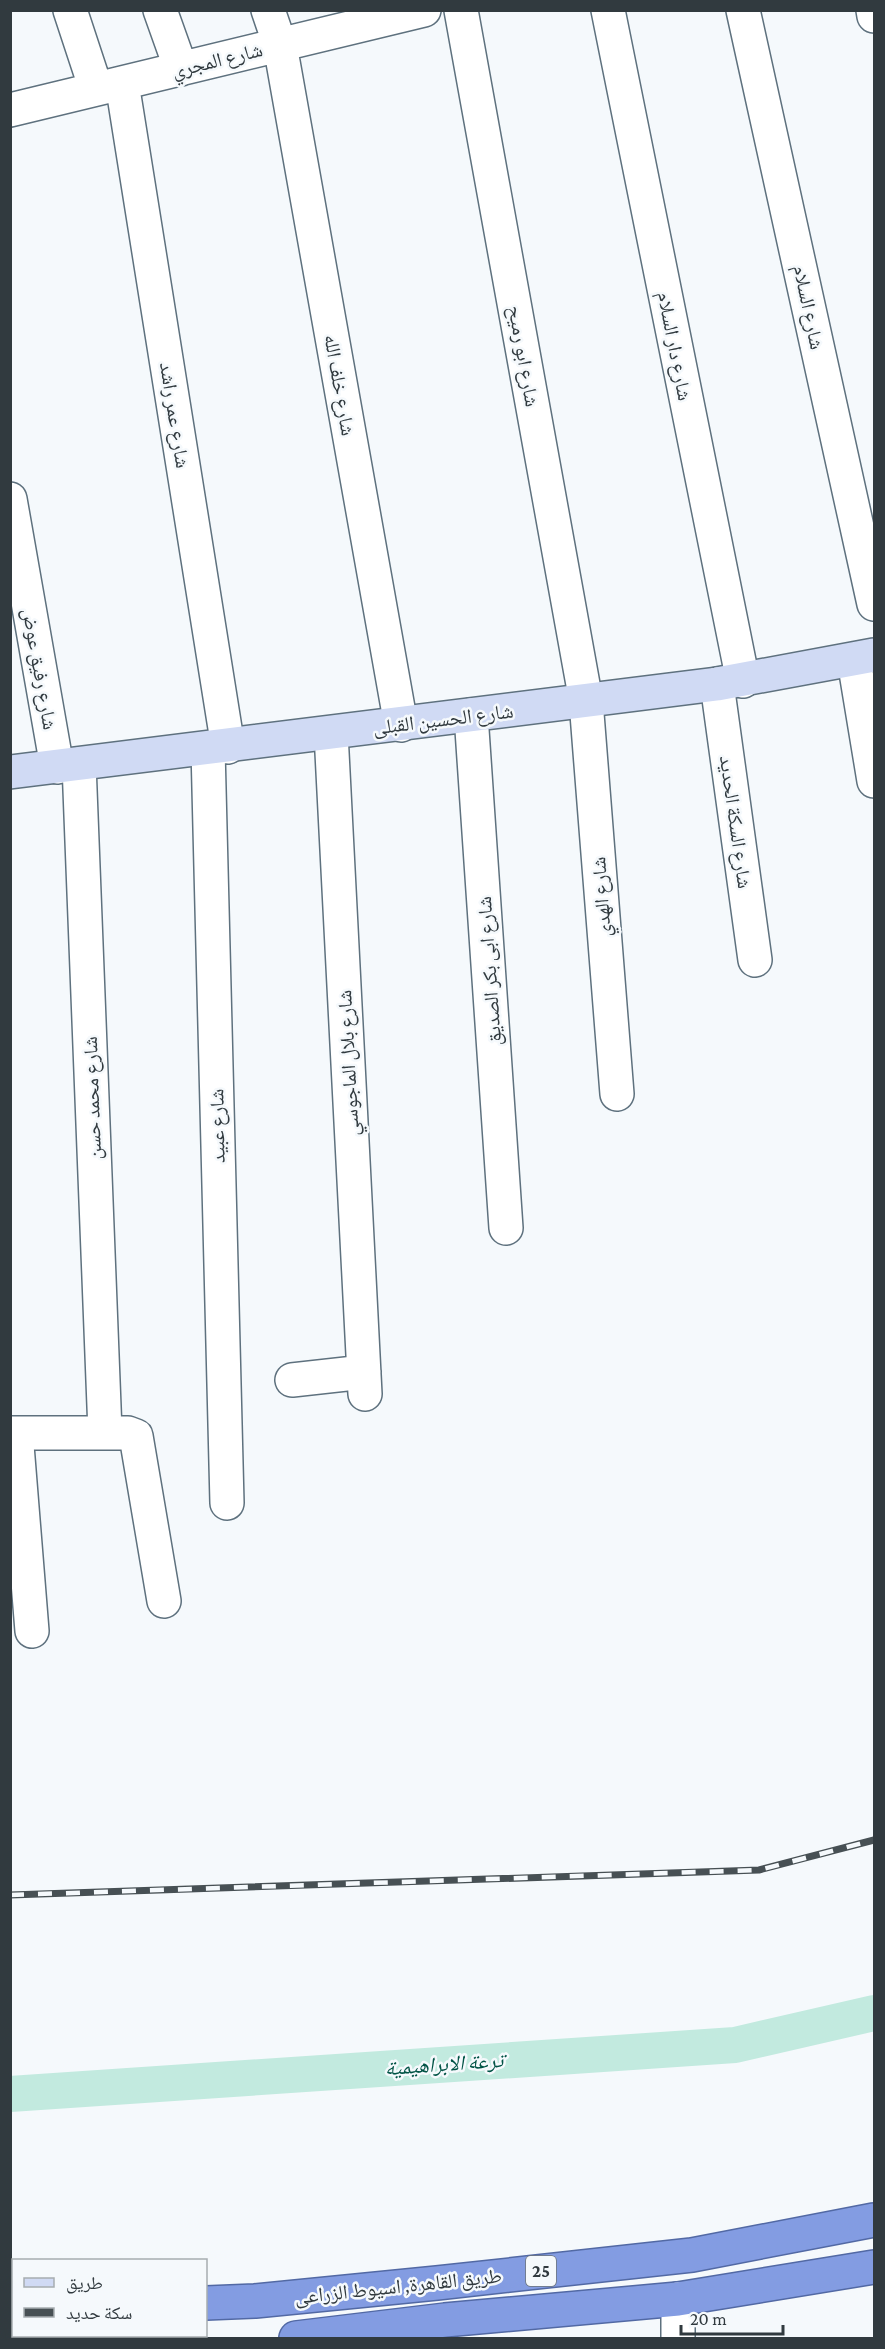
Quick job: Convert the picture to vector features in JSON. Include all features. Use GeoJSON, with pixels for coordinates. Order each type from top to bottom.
{"type":"FeatureCollection","features":[{"type":"Feature","properties":{"kind":"highway","name":"طريق القاهرة, اسيوط الزراعى"},"geometry":{"type":"LineString","coordinates":[[207,2302],[255,2301],[692,2254],[874,2220]]}},
{"type":"Feature","properties":{"kind":"highway","name":"طريق القاهرة, اسيوط الزراعى"},"geometry":{"type":"LineString","coordinates":[[296,2338],[443,2329],[678,2299],[874,2267]]}},
{"type":"Feature","properties":{"kind":"main road","name":"شارع الحسين القبلى"},"geometry":{"type":"LineString","coordinates":[[10,772],[218,748],[730,682],[864,658]]}},
{"type":"Feature","properties":{"kind":"street","name":"شارع عمر راشد"},"geometry":{"type":"LineString","coordinates":[[70,10],[109,86],[218,748]]}},
{"type":"Feature","properties":{"kind":"street"},"geometry":{"type":"LineString","coordinates":[[160,10],[181,69]]}},
{"type":"Feature","properties":{"kind":"street","name":"شارع خلف الله"},"geometry":{"type":"LineString","coordinates":[[268,10],[280,45],[401,724]]}},
{"type":"Feature","properties":{"kind":"street","name":"شارع ابو رميح"},"geometry":{"type":"LineString","coordinates":[[461,10],[586,700]]}},
{"type":"Feature","properties":{"kind":"street","name":"شارع دار السلام"},"geometry":{"type":"LineString","coordinates":[[608,10],[730,682]]}},
{"type":"Feature","properties":{"kind":"street","name":"شارع السلام"},"geometry":{"type":"LineString","coordinates":[[743,10],[874,604]]}},
{"type":"Feature","properties":{"kind":"street"},"geometry":{"type":"LineString","coordinates":[[873,10],[874,16]]}},
{"type":"Feature","properties":{"kind":"street","name":"شارع المجري"},"geometry":{"type":"LineString","coordinates":[[10,110],[411,12]]}},
{"type":"Feature","properties":{"kind":"street","name":"شارع رفيق عوض"},"geometry":{"type":"LineString","coordinates":[[10,499],[68,766]]}},
{"type":"Feature","properties":{"kind":"street"},"geometry":{"type":"LineString","coordinates":[[864,658],[874,781]]}},
{"type":"Feature","properties":{"kind":"street","name":"شارع السكة الحديد"},"geometry":{"type":"LineString","coordinates":[[730,682],[755,960]]}},
{"type":"Feature","properties":{"kind":"street","name":"شارع الهدي"},"geometry":{"type":"LineString","coordinates":[[586,700],[617,1094]]}},
{"type":"Feature","properties":{"kind":"street","name":"شارع ابى بكر الصديق"},"geometry":{"type":"LineString","coordinates":[[471,715],[506,1228]]}},
{"type":"Feature","properties":{"kind":"street","name":"شارع بلال الماجوسي"},"geometry":{"type":"LineString","coordinates":[[292,1380],[364,1383],[331,733]]}},
{"type":"Feature","properties":{"kind":"street","name":"شارع عبيد"},"geometry":{"type":"LineString","coordinates":[[218,748],[227,1503]]}},
{"type":"Feature","properties":{"kind":"street","name":"شارع محمد حسن"},"geometry":{"type":"LineString","coordinates":[[68,766],[105,1432]]}},
{"type":"Feature","properties":{"kind":"street"},"geometry":{"type":"LineString","coordinates":[[32,1631],[13,1433],[105,1432],[129,1433],[136,1436],[164,1601]]}},
{"type":"Feature","properties":{"kind":"street"},"geometry":{"type":"LineString","coordinates":[[678,2299],[678,2338]]}},
{"type":"Feature","properties":{"kind":"waterway","name":"ترعة الابراهيمية"},"geometry":{"type":"LineString","coordinates":[[10,2094],[735,2045],[874,2013]]}},
{"type":"Feature","properties":{"kind":"railway"},"geometry":{"type":"LineString","coordinates":[[10,1895],[759,1870],[874,1840]]}}]}
